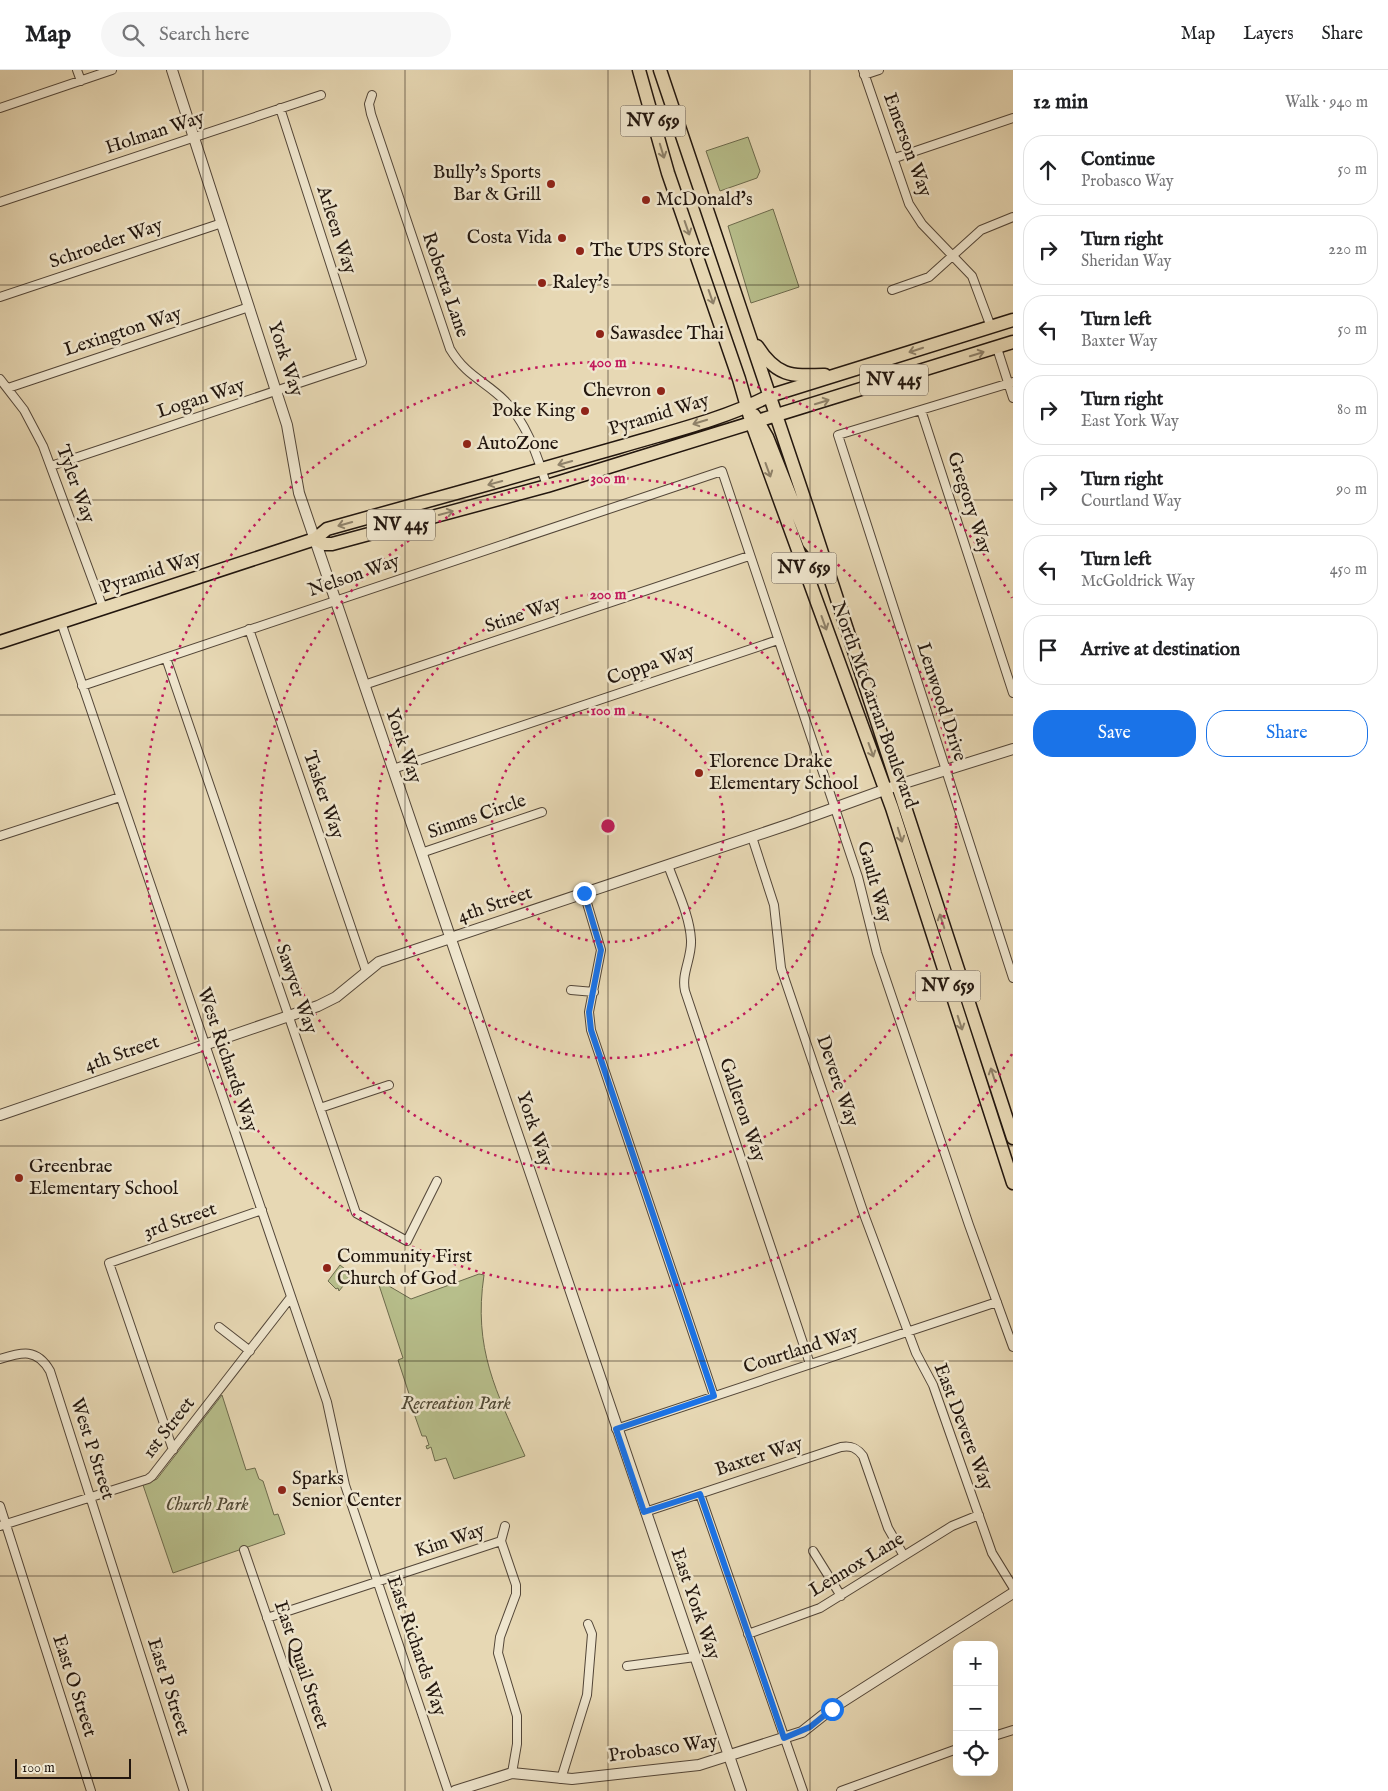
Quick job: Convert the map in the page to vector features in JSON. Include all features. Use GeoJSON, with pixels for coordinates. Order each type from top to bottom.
{"type":"FeatureCollection","features":[{"type":"Feature","properties":{"kind":"main road","name":"North McCarran Boulevard"},"geometry":{"type":"LineString","coordinates":[[639,70],[668,173],[747,408],[756,423],[884,789],[1013,1182]]}},
{"type":"Feature","properties":{"kind":"main road"},"geometry":{"type":"LineString","coordinates":[[651,70],[666,87]]}},
{"type":"Feature","properties":{"kind":"main road","name":"North McCarran Boulevard"},"geometry":{"type":"LineString","coordinates":[[660,70],[825,563],[1013,1138]]}},
{"type":"Feature","properties":{"kind":"main road","name":"Pyramid Way"},"geometry":{"type":"LineString","coordinates":[[0,642],[315,539],[327,529],[542,470],[747,408],[769,396],[1013,320]]}},
{"type":"Feature","properties":{"kind":"main road"},"geometry":{"type":"LineString","coordinates":[[748,333],[769,363],[787,374],[842,374]]}},
{"type":"Feature","properties":{"kind":"main road","name":"Pyramid Way"},"geometry":{"type":"LineString","coordinates":[[315,539],[324,544],[332,544],[547,486],[776,417],[1013,342]]}},
{"type":"Feature","properties":{"kind":"main road"},"geometry":{"type":"LineString","coordinates":[[756,423],[810,543],[825,563]]}},
{"type":"Feature","properties":{"kind":"street"},"geometry":{"type":"LineString","coordinates":[[77,70],[81,81]]}},
{"type":"Feature","properties":{"kind":"street"},"geometry":{"type":"LineString","coordinates":[[0,108],[112,70]]}},
{"type":"Feature","properties":{"kind":"street","name":"York Way"},"geometry":{"type":"LineString","coordinates":[[172,70],[288,425],[299,493],[616,1429]]}},
{"type":"Feature","properties":{"kind":"street"},"geometry":{"type":"LineString","coordinates":[[864,72],[879,70]]}},
{"type":"Feature","properties":{"kind":"street","name":"Emerson Way"},"geometry":{"type":"LineString","coordinates":[[864,72],[895,158],[909,204],[915,215],[972,276],[991,327]]}},
{"type":"Feature","properties":{"kind":"street","name":"Holman Way"},"geometry":{"type":"LineString","coordinates":[[0,202],[321,95]]}},
{"type":"Feature","properties":{"kind":"street","name":"Roberta Lane"},"geometry":{"type":"LineString","coordinates":[[372,95],[369,104],[371,114],[450,349],[466,372],[504,400],[514,412],[531,438],[547,486]]}},
{"type":"Feature","properties":{"kind":"street","name":"Arleen Way"},"geometry":{"type":"LineString","coordinates":[[280,108],[362,362]]}},
{"type":"Feature","properties":{"kind":"street"},"geometry":{"type":"LineString","coordinates":[[895,158],[1013,118]]}},
{"type":"Feature","properties":{"kind":"street"},"geometry":{"type":"LineString","coordinates":[[892,290],[929,277],[982,230],[1013,217]]}},
{"type":"Feature","properties":{"kind":"street","name":"Schroeder Way"},"geometry":{"type":"LineString","coordinates":[[0,297],[222,223]]}},
{"type":"Feature","properties":{"kind":"street","name":"Lexington Way"},"geometry":{"type":"LineString","coordinates":[[8,388],[249,307]]}},
{"type":"Feature","properties":{"kind":"street"},"geometry":{"type":"LineString","coordinates":[[997,348],[1011,383],[1013,398]]}},
{"type":"Feature","properties":{"kind":"street","name":"Logan Way"},"geometry":{"type":"LineString","coordinates":[[51,466],[362,362]]}},
{"type":"Feature","properties":{"kind":"street","name":"Tyler Way"},"geometry":{"type":"LineString","coordinates":[[0,379],[34,427],[51,466],[103,608]]}},
{"type":"Feature","properties":{"kind":"street"},"geometry":{"type":"LineString","coordinates":[[921,410],[1011,383]]}},
{"type":"Feature","properties":{"kind":"street","name":"Lenwood Drive"},"geometry":{"type":"LineString","coordinates":[[921,410],[838,435],[1013,978]]}},
{"type":"Feature","properties":{"kind":"street","name":"Gregory Way"},"geometry":{"type":"LineString","coordinates":[[921,410],[1013,693]]}},
{"type":"Feature","properties":{"kind":"street","name":"Gault Way"},"geometry":{"type":"LineString","coordinates":[[722,471],[858,877],[877,953],[1013,1348]]}},
{"type":"Feature","properties":{"kind":"street","name":"Nelson Way"},"geometry":{"type":"LineString","coordinates":[[82,686],[722,471]]}},
{"type":"Feature","properties":{"kind":"street","name":"Stine Way"},"geometry":{"type":"LineString","coordinates":[[364,685],[749,556]]}},
{"type":"Feature","properties":{"kind":"street","name":"West Richards Way"},"geometry":{"type":"LineString","coordinates":[[61,622],[327,1402],[340,1464],[354,1512]]}},
{"type":"Feature","properties":{"kind":"street","name":"Tasker Way"},"geometry":{"type":"LineString","coordinates":[[250,629],[366,971]]}},
{"type":"Feature","properties":{"kind":"street","name":"Coppa Way"},"geometry":{"type":"LineString","coordinates":[[393,769],[778,640]]}},
{"type":"Feature","properties":{"kind":"street","name":"Sawyer Way"},"geometry":{"type":"LineString","coordinates":[[166,658],[288,1016],[359,1216],[407,1241],[437,1181]]}},
{"type":"Feature","properties":{"kind":"street","name":"4th Street"},"geometry":{"type":"LineString","coordinates":[[0,1115],[326,1003],[379,962],[752,837],[898,784],[1013,749]]}},
{"type":"Feature","properties":{"kind":"street"},"geometry":{"type":"LineString","coordinates":[[0,836],[120,797]]}},
{"type":"Feature","properties":{"kind":"street","name":"Simms Circle"},"geometry":{"type":"LineString","coordinates":[[421,853],[542,812]]}},
{"type":"Feature","properties":{"kind":"street","name":"Devere Way"},"geometry":{"type":"LineString","coordinates":[[752,837],[774,905],[782,968],[865,1217],[908,1331]]}},
{"type":"Feature","properties":{"kind":"street","name":"Galleron Way"},"geometry":{"type":"LineString","coordinates":[[668,865],[690,936],[690,950],[684,974],[685,991],[810,1364]]}},
{"type":"Feature","properties":{"kind":"street"},"geometry":{"type":"LineString","coordinates":[[584,893],[601,950],[589,1012],[591,1030],[714,1396]]}},
{"type":"Feature","properties":{"kind":"street"},"geometry":{"type":"LineString","coordinates":[[571,990],[594,992]]}},
{"type":"Feature","properties":{"kind":"street"},"geometry":{"type":"LineString","coordinates":[[320,1108],[388,1085]]}},
{"type":"Feature","properties":{"kind":"street","name":"3rd Street"},"geometry":{"type":"LineString","coordinates":[[173,1450],[109,1263],[262,1210]]}},
{"type":"Feature","properties":{"kind":"street","name":"1st Street"},"geometry":{"type":"LineString","coordinates":[[3,1525],[148,1479],[173,1450],[291,1297]]}},
{"type":"Feature","properties":{"kind":"street","name":"Courtland Way"},"geometry":{"type":"LineString","coordinates":[[616,1429],[997,1302]]}},
{"type":"Feature","properties":{"kind":"street"},"geometry":{"type":"LineString","coordinates":[[219,1327],[250,1350]]}},
{"type":"Feature","properties":{"kind":"street","name":"East Devere Way"},"geometry":{"type":"LineString","coordinates":[[908,1331],[932,1385],[992,1553],[1013,1587]]}},
{"type":"Feature","properties":{"kind":"street","name":"West P Street"},"geometry":{"type":"LineString","coordinates":[[0,1360],[27,1353],[45,1362],[50,1372],[120,1592]]}},
{"type":"Feature","properties":{"kind":"street","name":"East York Way"},"geometry":{"type":"LineString","coordinates":[[616,1429],[741,1791]]}},
{"type":"Feature","properties":{"kind":"street","name":"Baxter Way"},"geometry":{"type":"LineString","coordinates":[[644,1512],[841,1447],[855,1448],[863,1456],[888,1528],[904,1556]]}},
{"type":"Feature","properties":{"kind":"street"},"geometry":{"type":"LineString","coordinates":[[700,1494],[803,1791]]}},
{"type":"Feature","properties":{"kind":"street","name":"East O Street"},"geometry":{"type":"LineString","coordinates":[[0,1506],[3,1525],[36,1619],[91,1791]]}},
{"type":"Feature","properties":{"kind":"street","name":"East Richards Way"},"geometry":{"type":"LineString","coordinates":[[354,1512],[448,1791]]}},
{"type":"Feature","properties":{"kind":"street","name":"Lennox Lane"},"geometry":{"type":"LineString","coordinates":[[748,1634],[806,1614],[841,1596],[952,1526],[979,1515]]}},
{"type":"Feature","properties":{"kind":"street"},"geometry":{"type":"LineString","coordinates":[[505,1526],[501,1541],[516,1585],[516,1594],[498,1644],[500,1662],[517,1716],[517,1744],[512,1773]]}},
{"type":"Feature","properties":{"kind":"street","name":"Kim Way"},"geometry":{"type":"LineString","coordinates":[[267,1618],[501,1541]]}},
{"type":"Feature","properties":{"kind":"street","name":"East Quail Street"},"geometry":{"type":"LineString","coordinates":[[244,1550],[327,1791]]}},
{"type":"Feature","properties":{"kind":"street"},"geometry":{"type":"LineString","coordinates":[[812,1551],[841,1596]]}},
{"type":"Feature","properties":{"kind":"street","name":"East P Street"},"geometry":{"type":"LineString","coordinates":[[120,1592],[184,1791]]}},
{"type":"Feature","properties":{"kind":"street","name":"Probasco Way"},"geometry":{"type":"LineString","coordinates":[[455,1791],[512,1773],[561,1779],[681,1768],[729,1757],[784,1738],[810,1727],[832,1709],[1013,1594]]}},
{"type":"Feature","properties":{"kind":"street"},"geometry":{"type":"LineString","coordinates":[[561,1779],[587,1695],[592,1634],[588,1624]]}},
{"type":"Feature","properties":{"kind":"street"},"geometry":{"type":"LineString","coordinates":[[627,1666],[695,1657]]}},
{"type":"Feature","properties":{"kind":"street"},"geometry":{"type":"LineString","coordinates":[[998,1735],[1013,1730]]}},
{"type":"Feature","properties":{"kind":"street"},"geometry":{"type":"LineString","coordinates":[[841,1791],[953,1750]]}},
{"type":"Feature","properties":{"kind":"green space"},"geometry":{"type":"Polygon","coordinates":[[[748,137],[760,171],[757,178],[720,191],[706,151],[748,137]]]}},
{"type":"Feature","properties":{"kind":"green space"},"geometry":{"type":"Polygon","coordinates":[[[773,209],[799,287],[751,303],[728,226],[773,209]]]}},
{"type":"Feature","properties":{"kind":"green space"},"geometry":{"type":"Polygon","coordinates":[[[340,1265],[350,1273],[347,1277],[352,1275],[339,1291],[338,1288],[336,1289],[328,1281],[340,1265]]]}},
{"type":"Feature","properties":{"kind":"green space","name":"Recreation Park"},"geometry":{"type":"Polygon","coordinates":[[[479,1274],[484,1275],[481,1301],[484,1348],[496,1390],[525,1456],[454,1479],[446,1458],[435,1461],[431,1447],[427,1449],[426,1446],[429,1445],[426,1436],[422,1436],[411,1405],[412,1403],[398,1360],[403,1358],[377,1279],[411,1299],[479,1274]]]}},
{"type":"Feature","properties":{"kind":"green space","name":"Church Park"},"geometry":{"type":"Polygon","coordinates":[[[222,1395],[246,1470],[255,1468],[259,1479],[263,1481],[274,1515],[278,1514],[285,1534],[173,1573],[143,1485],[157,1479],[222,1395]]]}},
{"type":"Feature","properties":{"kind":"place","name":"Bully's Sports Bar & Grill"},"geometry":{"type":"Point","coordinates":[551,184]}},
{"type":"Feature","properties":{"kind":"place","name":"McDonald's"},"geometry":{"type":"Point","coordinates":[646,200]}},
{"type":"Feature","properties":{"kind":"place","name":"Costa Vida"},"geometry":{"type":"Point","coordinates":[562,238]}},
{"type":"Feature","properties":{"kind":"place","name":"The UPS Store"},"geometry":{"type":"Point","coordinates":[580,251]}},
{"type":"Feature","properties":{"kind":"place","name":"Raley's"},"geometry":{"type":"Point","coordinates":[542,283]}},
{"type":"Feature","properties":{"kind":"place","name":"Sawasdee Thai"},"geometry":{"type":"Point","coordinates":[600,334]}},
{"type":"Feature","properties":{"kind":"place","name":"Chevron"},"geometry":{"type":"Point","coordinates":[661,391]}},
{"type":"Feature","properties":{"kind":"place","name":"Poke King"},"geometry":{"type":"Point","coordinates":[585,411]}},
{"type":"Feature","properties":{"kind":"place","name":"AutoZone"},"geometry":{"type":"Point","coordinates":[467,444]}},
{"type":"Feature","properties":{"kind":"place","name":"Florence Drake Elementary School"},"geometry":{"type":"Point","coordinates":[699,773]}},
{"type":"Feature","properties":{"kind":"place","name":"Greenbrae Elementary School"},"geometry":{"type":"Point","coordinates":[19,1178]}},
{"type":"Feature","properties":{"kind":"place","name":"Community First Church of God"},"geometry":{"type":"Point","coordinates":[327,1268]}},
{"type":"Feature","properties":{"kind":"place","name":"Sparks Senior Center"},"geometry":{"type":"Point","coordinates":[282,1490]}},
{"type":"Feature","properties":{"kind":"route"},"geometry":{"type":"LineString","coordinates":[[584,893],[600,941],[601,950],[601,960],[589,1012],[591,1030],[714,1396],[616,1429],[644,1512],[700,1494],[784,1738],[802,1732],[832,1709]]}}]}
